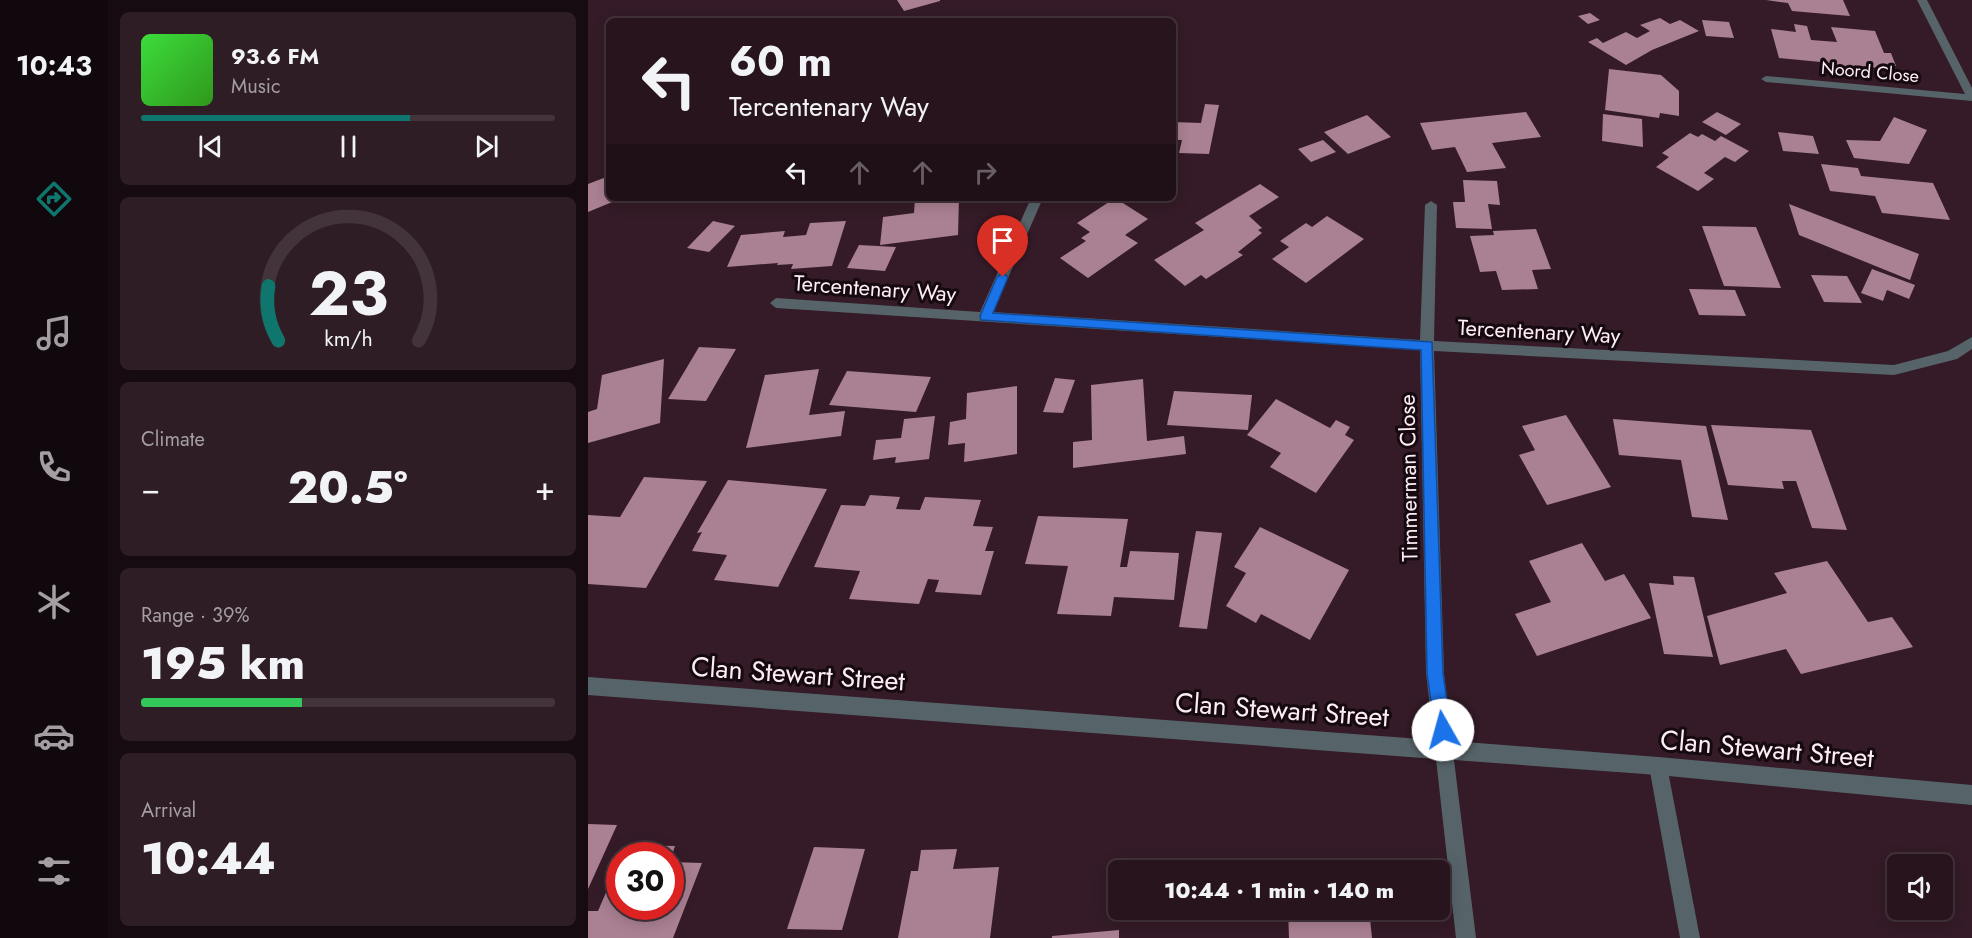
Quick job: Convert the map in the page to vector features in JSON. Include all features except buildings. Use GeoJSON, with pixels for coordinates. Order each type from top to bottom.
{"type":"FeatureCollection","features":[{"type":"Feature","properties":{"kind":"street"},"geometry":{"type":"LineString","coordinates":[[1922,0],[1972,98]]}},
{"type":"Feature","properties":{"kind":"street","name":"Noord Close"},"geometry":{"type":"LineString","coordinates":[[1766,79],[1972,98]]}},
{"type":"Feature","properties":{"kind":"street"},"geometry":{"type":"LineString","coordinates":[[986,316],[1036,201]]}},
{"type":"Feature","properties":{"kind":"street","name":"Timmerman Close"},"geometry":{"type":"LineString","coordinates":[[1431,206],[1427,346],[1435,673],[1466,938]]}},
{"type":"Feature","properties":{"kind":"street","name":"Tercentenary Way"},"geometry":{"type":"LineString","coordinates":[[776,303],[1427,346],[1894,370],[1952,355],[1972,342]]}},
{"type":"Feature","properties":{"kind":"street","name":"Clan Stewart Street"},"geometry":{"type":"LineString","coordinates":[[588,686],[1658,765],[1972,795]]}},
{"type":"Feature","properties":{"kind":"street"},"geometry":{"type":"LineString","coordinates":[[1658,765],[1690,938]]}},
{"type":"Feature","properties":{"kind":"route"},"geometry":{"type":"LineString","coordinates":[[1003,277],[986,316],[1427,346],[1435,673],[1443,730]]}}]}
